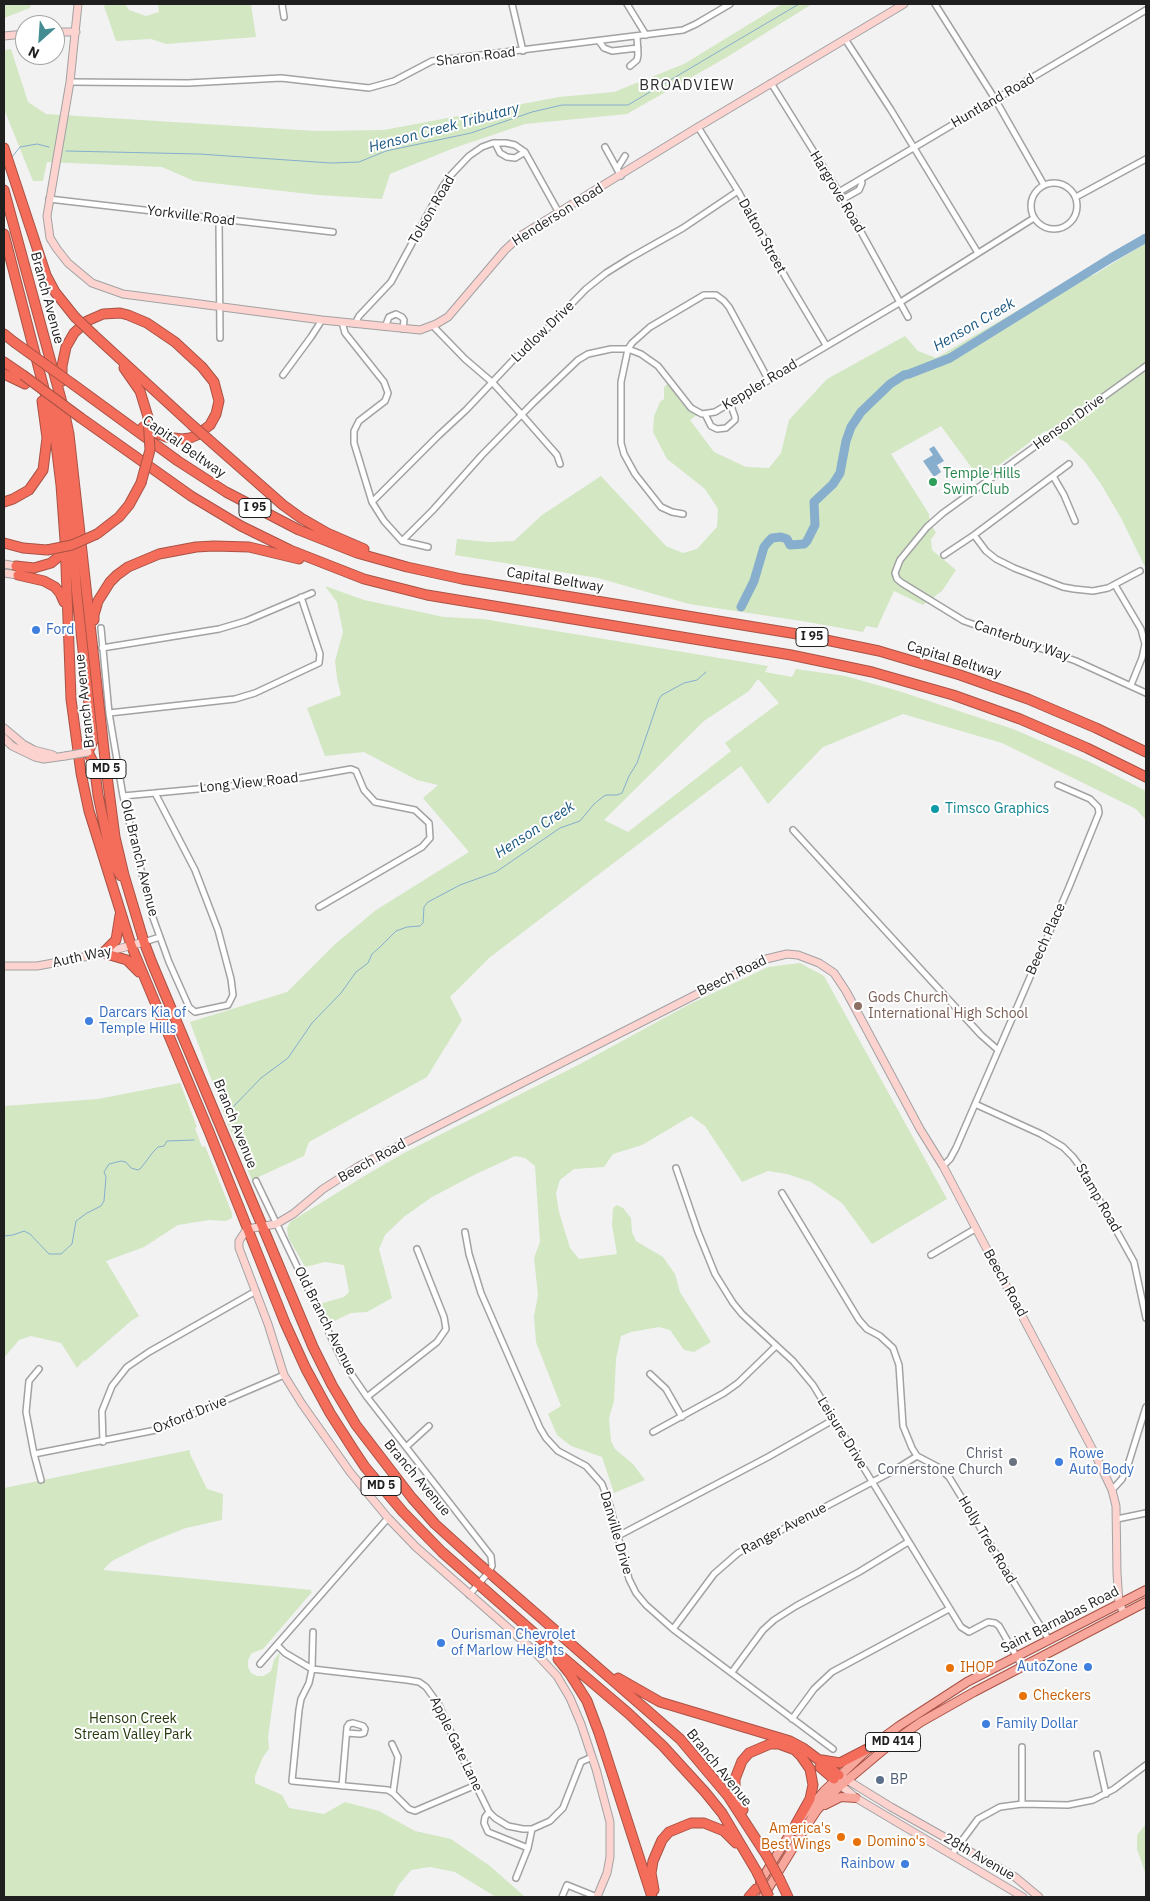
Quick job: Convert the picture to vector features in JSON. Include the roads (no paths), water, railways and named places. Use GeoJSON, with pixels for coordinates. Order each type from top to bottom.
{"type":"FeatureCollection","features":[{"type":"Feature","properties":{"kind":"highway"},"geometry":{"type":"LineString","coordinates":[[4,148],[46,275],[55,292],[76,317],[94,334],[192,425],[283,504],[327,533],[408,564],[462,579]]}},
{"type":"Feature","properties":{"kind":"highway","name":"Branch Avenue"},"geometry":{"type":"LineString","coordinates":[[4,190],[64,410],[75,483],[100,722],[115,837],[126,884],[144,942],[313,1347],[332,1386],[356,1425],[412,1498],[435,1524],[680,1740],[728,1796],[760,1843],[788,1897]]}},
{"type":"Feature","properties":{"kind":"highway","name":"Branch Avenue"},"geometry":{"type":"LineString","coordinates":[[4,234],[54,436],[66,540],[71,699],[81,773],[95,834],[131,945],[210,1134],[285,1323],[310,1377],[330,1413],[365,1467],[403,1512],[442,1552],[628,1713],[668,1751],[722,1813],[757,1872],[769,1897]]}},
{"type":"Feature","properties":{"kind":"highway"},"geometry":{"type":"LineString","coordinates":[[4,246],[19,289]]}},
{"type":"Feature","properties":{"kind":"highway"},"geometry":{"type":"LineString","coordinates":[[33,301],[66,454],[77,596],[93,741],[89,755],[94,764],[98,795],[114,864],[126,884]]}},
{"type":"Feature","properties":{"kind":"highway"},"geometry":{"type":"LineString","coordinates":[[74,385],[144,428],[174,439],[190,438],[205,430],[213,420],[218,401],[216,388],[211,376],[189,354],[161,332],[128,314],[111,313],[94,317],[79,326],[74,333],[66,347],[62,366],[62,382],[72,433],[75,483]]}},
{"type":"Feature","properties":{"kind":"highway","name":"Capital Beltway"},"geometry":{"type":"LineString","coordinates":[[4,334],[203,477],[268,515],[299,530],[357,553],[407,568],[462,579],[796,634],[878,651],[960,675],[1028,699],[1146,752]]}},
{"type":"Feature","properties":{"kind":"highway"},"geometry":{"type":"LineString","coordinates":[[4,543],[23,548],[46,550],[72,544],[97,534],[118,517],[129,505],[141,483],[150,450],[148,417],[145,404],[132,380],[94,334]]}},
{"type":"Feature","properties":{"kind":"highway"},"geometry":{"type":"LineString","coordinates":[[4,502],[22,496],[29,490],[39,478],[45,463],[47,429],[31,339]]}},
{"type":"Feature","properties":{"kind":"highway","name":"I 95"},"geometry":{"type":"LineString","coordinates":[[4,362],[24,380],[199,501],[266,539],[364,579],[426,596],[791,655],[882,675],[953,695],[1020,719],[1087,748],[1146,777]]}},
{"type":"Feature","properties":{"kind":"highway"},"geometry":{"type":"LineString","coordinates":[[4,374],[24,380]]}},
{"type":"Feature","properties":{"kind":"highway"},"geometry":{"type":"LineString","coordinates":[[17,570],[51,563],[62,550],[66,540]]}},
{"type":"Feature","properties":{"kind":"highway"},"geometry":{"type":"LineString","coordinates":[[94,653],[94,615],[103,591],[117,574],[128,566],[159,554],[196,547],[249,548],[290,557],[364,579]]}},
{"type":"Feature","properties":{"kind":"highway"},"geometry":{"type":"LineString","coordinates":[[17,570],[55,587],[60,593],[67,609]]}},
{"type":"Feature","properties":{"kind":"highway"},"geometry":{"type":"LineString","coordinates":[[120,913],[116,940],[103,953],[127,960],[145,979]]}},
{"type":"Feature","properties":{"kind":"highway"},"geometry":{"type":"LineString","coordinates":[[534,1633],[562,1663],[587,1701],[652,1897]]}},
{"type":"Feature","properties":{"kind":"highway"},"geometry":{"type":"LineString","coordinates":[[569,1641],[622,1681],[660,1702],[790,1740],[817,1758],[840,1780]]}},
{"type":"Feature","properties":{"kind":"highway"},"geometry":{"type":"LineString","coordinates":[[760,1843],[734,1790],[738,1770],[749,1753],[770,1744],[779,1744],[793,1748],[840,1780]]}},
{"type":"Feature","properties":{"kind":"highway"},"geometry":{"type":"LineString","coordinates":[[793,1748],[810,1769],[813,1785],[810,1799],[796,1824]]}},
{"type":"Feature","properties":{"kind":"highway"},"geometry":{"type":"LineString","coordinates":[[817,1758],[840,1763],[869,1748]]}},
{"type":"Feature","properties":{"kind":"highway"},"geometry":{"type":"LineString","coordinates":[[657,1897],[652,1884],[651,1873],[656,1850],[669,1832],[681,1826],[691,1823],[704,1823],[714,1826],[731,1837],[750,1860]]}},
{"type":"Feature","properties":{"kind":"highway"},"geometry":{"type":"LineString","coordinates":[[750,1897],[756,1888]]}},
{"type":"Feature","properties":{"kind":"main road","name":"Saint Barnabas Road"},"geometry":{"type":"LineString","coordinates":[[756,1888],[796,1824],[869,1748],[924,1708],[968,1682],[1146,1590]]}},
{"type":"Feature","properties":{"kind":"main road","name":"Saint Barnabas Road"},"geometry":{"type":"LineString","coordinates":[[763,1897],[817,1810],[840,1780],[921,1722],[1022,1666],[1146,1602]]}},
{"type":"Feature","properties":{"kind":"main road"},"geometry":{"type":"LineString","coordinates":[[817,1810],[835,1799],[842,1797],[856,1798]]}},
{"type":"Feature","properties":{"kind":"street"},"geometry":{"type":"LineString","coordinates":[[49,199],[70,82],[78,4]]}},
{"type":"Feature","properties":{"kind":"street"},"geometry":{"type":"LineString","coordinates":[[282,4],[284,17]]}},
{"type":"Feature","properties":{"kind":"street"},"geometry":{"type":"LineString","coordinates":[[512,4],[523,51]]}},
{"type":"Feature","properties":{"kind":"street"},"geometry":{"type":"LineString","coordinates":[[626,4],[646,35]]}},
{"type":"Feature","properties":{"kind":"street","name":"Sharon Road"},"geometry":{"type":"LineString","coordinates":[[70,82],[188,83],[281,78],[369,88],[394,81],[432,62],[683,30],[730,4]]}},
{"type":"Feature","properties":{"kind":"street","name":"Henderson Road"},"geometry":{"type":"LineString","coordinates":[[49,199],[48,227],[53,244],[68,263],[92,283],[104,289],[138,297],[355,324],[420,330],[433,326],[448,317],[505,250],[520,236],[619,173],[904,4]]}},
{"type":"Feature","properties":{"kind":"street"},"geometry":{"type":"LineString","coordinates":[[935,4],[994,99],[1044,185]]}},
{"type":"Feature","properties":{"kind":"street","name":"Huntland Road"},"geometry":{"type":"LineString","coordinates":[[839,192],[1146,10]]}},
{"type":"Feature","properties":{"kind":"street"},"geometry":{"type":"LineString","coordinates":[[65,32],[76,32]]}},
{"type":"Feature","properties":{"kind":"street"},"geometry":{"type":"LineString","coordinates":[[630,66],[636,60],[637,36]]}},
{"type":"Feature","properties":{"kind":"street"},"geometry":{"type":"LineString","coordinates":[[845,39],[978,253]]}},
{"type":"Feature","properties":{"kind":"street"},"geometry":{"type":"LineString","coordinates":[[599,41],[604,48],[617,51],[638,48]]}},
{"type":"Feature","properties":{"kind":"street","name":"Hargrove Road"},"geometry":{"type":"LineString","coordinates":[[771,83],[839,192],[908,317]]}},
{"type":"Feature","properties":{"kind":"street","name":"Dalton Street"},"geometry":{"type":"LineString","coordinates":[[698,127],[738,191],[826,345]]}},
{"type":"Feature","properties":{"kind":"street"},"geometry":{"type":"LineString","coordinates":[[525,152],[515,158],[507,157],[500,153],[495,143],[510,143],[525,152],[559,212]]}},
{"type":"Feature","properties":{"kind":"street","name":"Tolson Road"},"geometry":{"type":"LineString","coordinates":[[355,324],[359,316],[390,282],[451,174],[469,156],[495,143]]}},
{"type":"Feature","properties":{"kind":"street"},"geometry":{"type":"LineString","coordinates":[[605,146],[619,173]]}},
{"type":"Feature","properties":{"kind":"street"},"geometry":{"type":"LineString","coordinates":[[619,173],[625,156]]}},
{"type":"Feature","properties":{"kind":"street"},"geometry":{"type":"LineString","coordinates":[[1076,196],[1146,159]]}},
{"type":"Feature","properties":{"kind":"street"},"geometry":{"type":"LineString","coordinates":[[843,199],[859,190],[862,184],[861,179]]}},
{"type":"Feature","properties":{"kind":"street"},"geometry":{"type":"LineString","coordinates":[[1050,183],[1062,184],[1076,196],[1077,209],[1075,215],[1067,224],[1056,229],[1049,228],[1034,218],[1031,208],[1032,196],[1044,185],[1050,183]]}},
{"type":"Feature","properties":{"kind":"street","name":"Ludlow Drive"},"geometry":{"type":"LineString","coordinates":[[372,502],[586,289],[606,273],[683,228],[738,191]]}},
{"type":"Feature","properties":{"kind":"street","name":"Yorkville Road"},"geometry":{"type":"LineString","coordinates":[[49,199],[333,232]]}},
{"type":"Feature","properties":{"kind":"street","name":"Keppler Road"},"geometry":{"type":"LineString","coordinates":[[402,541],[434,510],[482,455],[578,360],[600,350],[628,349],[650,359],[658,366],[696,412],[705,414],[715,412],[899,303],[1034,218]]}},
{"type":"Feature","properties":{"kind":"street"},"geometry":{"type":"LineString","coordinates":[[219,220],[220,338]]}},
{"type":"Feature","properties":{"kind":"street"},"geometry":{"type":"LineString","coordinates":[[683,514],[661,507],[631,469],[624,454],[620,401],[621,382],[628,349],[636,338],[650,327],[704,295],[716,296],[724,301],[768,380]]}},
{"type":"Feature","properties":{"kind":"street"},"geometry":{"type":"LineString","coordinates":[[385,327],[389,317],[396,314],[402,316],[404,320],[403,329]]}},
{"type":"Feature","properties":{"kind":"street"},"geometry":{"type":"LineString","coordinates":[[283,375],[312,337],[322,320]]}},
{"type":"Feature","properties":{"kind":"street"},"geometry":{"type":"LineString","coordinates":[[342,322],[345,333],[384,382],[388,393],[385,402],[359,421],[354,431],[354,443],[372,502],[384,521],[402,541],[428,547]]}},
{"type":"Feature","properties":{"kind":"street"},"geometry":{"type":"LineString","coordinates":[[433,326],[465,360],[493,383],[557,455],[560,464]]}},
{"type":"Feature","properties":{"kind":"street","name":"Henson Drive"},"geometry":{"type":"LineString","coordinates":[[902,583],[896,576],[896,568],[927,527],[1146,366]]}},
{"type":"Feature","properties":{"kind":"street"},"geometry":{"type":"LineString","coordinates":[[705,414],[711,426],[717,429],[726,428],[736,417],[730,403]]}},
{"type":"Feature","properties":{"kind":"street"},"geometry":{"type":"LineString","coordinates":[[944,554],[974,535],[1069,464]]}},
{"type":"Feature","properties":{"kind":"street"},"geometry":{"type":"LineString","coordinates":[[1053,476],[1064,495],[1075,521]]}},
{"type":"Feature","properties":{"kind":"street"},"geometry":{"type":"LineString","coordinates":[[974,535],[986,551],[996,559],[1063,587],[1093,591],[1115,585],[1140,571]]}},
{"type":"Feature","properties":{"kind":"street"},"geometry":{"type":"LineString","coordinates":[[4,564],[17,570]]}},
{"type":"Feature","properties":{"kind":"street"},"geometry":{"type":"LineString","coordinates":[[4,573],[17,570]]}},
{"type":"Feature","properties":{"kind":"street","name":"Canterbury Way"},"geometry":{"type":"LineString","coordinates":[[902,583],[964,621],[1076,660],[1146,693]]}},
{"type":"Feature","properties":{"kind":"street"},"geometry":{"type":"LineString","coordinates":[[1115,585],[1141,629],[1145,644],[1142,658],[1131,685]]}},
{"type":"Feature","properties":{"kind":"street"},"geometry":{"type":"LineString","coordinates":[[102,648],[219,630],[246,621],[312,593]]}},
{"type":"Feature","properties":{"kind":"street"},"geometry":{"type":"LineString","coordinates":[[109,713],[235,698],[255,693],[319,663],[320,660],[301,597]]}},
{"type":"Feature","properties":{"kind":"street","name":"Old Branch Avenue"},"geometry":{"type":"LineString","coordinates":[[101,628],[109,713],[123,796],[146,895],[160,937],[189,1007],[195,1012],[222,1007],[228,1005],[233,995],[231,979],[218,930],[195,870],[156,793]]}},
{"type":"Feature","properties":{"kind":"street"},"geometry":{"type":"LineString","coordinates":[[4,728],[29,747],[56,756]]}},
{"type":"Feature","properties":{"kind":"street"},"geometry":{"type":"LineString","coordinates":[[4,738],[12,746],[35,757],[44,759],[56,756],[89,755]]}},
{"type":"Feature","properties":{"kind":"street","name":"Long View Road"},"geometry":{"type":"LineString","coordinates":[[123,796],[283,781],[350,769],[356,771],[362,788],[376,802],[387,806],[409,808],[421,814],[429,822],[430,838],[418,850],[319,907]]}},
{"type":"Feature","properties":{"kind":"street","name":"Beech Place"},"geometry":{"type":"LineString","coordinates":[[943,1166],[952,1155],[975,1104],[1070,885],[1099,813],[1098,808],[1090,799],[1058,785]]}},
{"type":"Feature","properties":{"kind":"street"},"geometry":{"type":"LineString","coordinates":[[793,830],[970,1024],[998,1050]]}},
{"type":"Feature","properties":{"kind":"street","name":"Auth Way"},"geometry":{"type":"LineString","coordinates":[[4,966],[37,966],[103,953],[160,937]]}},
{"type":"Feature","properties":{"kind":"street","name":"Beech Road"},"geometry":{"type":"LineString","coordinates":[[248,1229],[276,1224],[293,1214],[323,1189],[374,1158],[548,1071],[720,981],[766,959],[787,954],[798,955],[819,963],[834,973],[840,982],[920,1130],[943,1166],[1096,1456],[1112,1490]]}},
{"type":"Feature","properties":{"kind":"street","name":"Stamp Road"},"geometry":{"type":"LineString","coordinates":[[975,1104],[1046,1137],[1063,1147],[1073,1157],[1082,1169],[1134,1262],[1146,1318]]}},
{"type":"Feature","properties":{"kind":"street","name":"Leisure Drive"},"geometry":{"type":"LineString","coordinates":[[676,1168],[698,1232],[722,1286],[742,1314],[803,1372],[961,1627],[967,1632],[988,1622],[995,1623],[999,1626],[1022,1666]]}},
{"type":"Feature","properties":{"kind":"street","name":"Old Branch Avenue"},"geometry":{"type":"LineString","coordinates":[[256,1181],[341,1359],[367,1397],[491,1556],[492,1566],[489,1572]]}},
{"type":"Feature","properties":{"kind":"street"},"geometry":{"type":"LineString","coordinates":[[782,1193],[859,1320],[867,1329],[880,1336],[893,1348],[899,1365],[904,1426],[907,1438],[917,1456]]}},
{"type":"Feature","properties":{"kind":"street"},"geometry":{"type":"LineString","coordinates":[[931,1255],[975,1228]]}},
{"type":"Feature","properties":{"kind":"street"},"geometry":{"type":"LineString","coordinates":[[248,1229],[238,1241],[239,1248],[256,1291],[284,1375],[319,1430],[350,1472],[388,1518],[416,1547],[532,1649],[556,1676],[570,1698],[592,1757],[610,1822],[611,1839],[607,1872],[597,1897],[567,1885],[562,1897]]}},
{"type":"Feature","properties":{"kind":"street","name":"Danville Drive"},"geometry":{"type":"LineString","coordinates":[[465,1232],[469,1254],[481,1293],[540,1428],[558,1451],[586,1466],[596,1476],[607,1494],[629,1579],[636,1594],[673,1629],[833,1749]]}},
{"type":"Feature","properties":{"kind":"street"},"geometry":{"type":"LineString","coordinates":[[367,1397],[438,1342],[445,1332],[444,1317],[417,1250]]}},
{"type":"Feature","properties":{"kind":"street"},"geometry":{"type":"LineString","coordinates":[[102,1442],[101,1420],[106,1398],[119,1376],[127,1367],[149,1352],[256,1291]]}},
{"type":"Feature","properties":{"kind":"street"},"geometry":{"type":"LineString","coordinates":[[653,1432],[731,1388],[776,1346]]}},
{"type":"Feature","properties":{"kind":"street"},"geometry":{"type":"LineString","coordinates":[[38,1369],[29,1381],[26,1412],[41,1480]]}},
{"type":"Feature","properties":{"kind":"street"},"geometry":{"type":"LineString","coordinates":[[650,1374],[666,1389],[682,1417]]}},
{"type":"Feature","properties":{"kind":"street","name":"Oxford Drive"},"geometry":{"type":"LineString","coordinates":[[34,1454],[102,1442],[167,1426],[284,1375]]}},
{"type":"Feature","properties":{"kind":"street"},"geometry":{"type":"LineString","coordinates":[[1124,1613],[1119,1603],[1117,1520],[1112,1490],[1122,1479],[1127,1468],[1146,1408]]}},
{"type":"Feature","properties":{"kind":"street"},"geometry":{"type":"LineString","coordinates":[[618,1536],[768,1457],[833,1420]]}},
{"type":"Feature","properties":{"kind":"street"},"geometry":{"type":"LineString","coordinates":[[406,1447],[429,1426]]}},
{"type":"Feature","properties":{"kind":"street","name":"Ranger Avenue"},"geometry":{"type":"LineString","coordinates":[[673,1629],[714,1574],[738,1553],[900,1467],[917,1456]]}},
{"type":"Feature","properties":{"kind":"street","name":"Holly Tree Road"},"geometry":{"type":"LineString","coordinates":[[917,1456],[938,1467],[949,1477],[1049,1640]]}},
{"type":"Feature","properties":{"kind":"street"},"geometry":{"type":"LineString","coordinates":[[1117,1520],[1146,1513]]}},
{"type":"Feature","properties":{"kind":"street"},"geometry":{"type":"LineString","coordinates":[[260,1664],[388,1518]]}},
{"type":"Feature","properties":{"kind":"street"},"geometry":{"type":"LineString","coordinates":[[732,1672],[763,1630],[774,1620],[908,1542]]}},
{"type":"Feature","properties":{"kind":"street"},"geometry":{"type":"LineString","coordinates":[[469,1595],[489,1572]]}},
{"type":"Feature","properties":{"kind":"street"},"geometry":{"type":"LineString","coordinates":[[792,1719],[814,1689],[832,1672],[949,1609]]}},
{"type":"Feature","properties":{"kind":"street"},"geometry":{"type":"LineString","coordinates":[[313,1632],[312,1669],[299,1710],[292,1781],[380,1789],[393,1793],[404,1806],[415,1811],[476,1785]]}},
{"type":"Feature","properties":{"kind":"street","name":"Apple Gate Lane"},"geometry":{"type":"LineString","coordinates":[[277,1645],[312,1669],[407,1680],[418,1682],[426,1687],[439,1705],[460,1753],[490,1812],[495,1818],[508,1826],[532,1829]]}},
{"type":"Feature","properties":{"kind":"street"},"geometry":{"type":"LineString","coordinates":[[342,1786],[347,1732]]}},
{"type":"Feature","properties":{"kind":"street"},"geometry":{"type":"LineString","coordinates":[[392,1744],[398,1757],[393,1793]]}},
{"type":"Feature","properties":{"kind":"street"},"geometry":{"type":"LineString","coordinates":[[1022,1747],[1022,1804]]}},
{"type":"Feature","properties":{"kind":"street"},"geometry":{"type":"LineString","coordinates":[[1097,1754],[1106,1794]]}},
{"type":"Feature","properties":{"kind":"street"},"geometry":{"type":"LineString","coordinates":[[516,1878],[528,1848],[532,1829],[542,1826],[558,1814],[569,1795],[580,1765],[592,1757]]}},
{"type":"Feature","properties":{"kind":"street"},"geometry":{"type":"LineString","coordinates":[[952,1854],[978,1819],[1000,1807],[1022,1804],[1068,1805],[1093,1800],[1106,1794],[1146,1765]]}},
{"type":"Feature","properties":{"kind":"street","name":"28th Avenue"},"geometry":{"type":"LineString","coordinates":[[840,1780],[856,1798],[1023,1897]]}},
{"type":"Feature","properties":{"kind":"street","name":"28th Avenue"},"geometry":{"type":"LineString","coordinates":[[840,1780],[959,1844],[1015,1877],[1039,1897]]}},
{"type":"Feature","properties":{"kind":"street"},"geometry":{"type":"LineString","coordinates":[[490,1812],[485,1817],[484,1822],[488,1832],[528,1848]]}},
{"type":"Feature","properties":{"kind":"water"},"geometry":{"type":"Polygon","coordinates":[[[934,446],[944,461],[937,465],[941,472],[934,477],[923,461],[933,455],[929,449],[934,446]]]}},
{"type":"Feature","properties":{"kind":"waterway","name":"Henson Creek Tributary"},"geometry":{"type":"LineString","coordinates":[[66,151],[199,154],[331,163],[359,162],[386,151],[471,133],[532,112],[562,105],[628,105],[799,4]]}},
{"type":"Feature","properties":{"kind":"waterway","name":"Henson Creek Tributary"},"geometry":{"type":"LineString","coordinates":[[12,157],[20,147],[37,144],[49,147]]}},
{"type":"Feature","properties":{"kind":"waterway","name":"Henson Creek"},"geometry":{"type":"LineString","coordinates":[[741,607],[754,581],[764,547],[768,542],[772,538],[781,537],[787,539],[790,545],[804,544],[807,541],[815,525],[814,502],[833,484],[840,473],[846,441],[851,427],[861,412],[890,384],[904,375],[950,358],[1146,238]]}},
{"type":"Feature","properties":{"kind":"waterway","name":"Henson Creek"},"geometry":{"type":"LineString","coordinates":[[229,1117],[234,1106],[261,1078],[288,1058],[312,1023],[341,993],[356,972],[368,963],[372,954],[396,931],[407,927],[420,926],[423,923],[424,907],[428,902],[460,885],[496,872],[560,828],[580,821],[594,804],[604,796],[622,793],[637,763],[659,699],[662,695],[684,683],[697,680],[706,672]]}},
{"type":"Feature","properties":{"kind":"waterway","name":"Henson Creek"},"geometry":{"type":"LineString","coordinates":[[4,1236],[24,1231],[30,1234],[49,1254],[61,1254],[72,1244],[76,1221],[101,1206],[104,1201],[106,1177],[104,1172],[109,1164],[121,1161],[126,1162],[131,1168],[138,1170],[153,1152],[158,1147],[164,1146],[167,1141],[194,1140]]}},
{"type":"Feature","properties":{"kind":"place","name":"Temple Hills Swim Club"},"geometry":{"type":"Point","coordinates":[933,482]}},
{"type":"Feature","properties":{"kind":"place","name":"Ford"},"geometry":{"type":"Point","coordinates":[36,630]}},
{"type":"Feature","properties":{"kind":"place","name":"Timsco Graphics"},"geometry":{"type":"Point","coordinates":[935,809]}},
{"type":"Feature","properties":{"kind":"place","name":"Gods Church International High School"},"geometry":{"type":"Point","coordinates":[858,1006]}},
{"type":"Feature","properties":{"kind":"place","name":"Darcars Kia of Temple Hills"},"geometry":{"type":"Point","coordinates":[89,1021]}},
{"type":"Feature","properties":{"kind":"place","name":"Christ Cornerstone Church"},"geometry":{"type":"Point","coordinates":[1013,1462]}},
{"type":"Feature","properties":{"kind":"place","name":"Rowe Auto Body"},"geometry":{"type":"Point","coordinates":[1059,1462]}},
{"type":"Feature","properties":{"kind":"place","name":"Ourisman Chevrolet of Marlow Heights"},"geometry":{"type":"Point","coordinates":[441,1643]}},
{"type":"Feature","properties":{"kind":"place","name":"AutoZone"},"geometry":{"type":"Point","coordinates":[1088,1667]}},
{"type":"Feature","properties":{"kind":"place","name":"IHOP"},"geometry":{"type":"Point","coordinates":[950,1668]}},
{"type":"Feature","properties":{"kind":"place","name":"Checkers"},"geometry":{"type":"Point","coordinates":[1023,1696]}},
{"type":"Feature","properties":{"kind":"place","name":"Family Dollar"},"geometry":{"type":"Point","coordinates":[986,1724]}},
{"type":"Feature","properties":{"kind":"place","name":"BP"},"geometry":{"type":"Point","coordinates":[880,1780]}},
{"type":"Feature","properties":{"kind":"place","name":"America's Best Wings"},"geometry":{"type":"Point","coordinates":[841,1837]}},
{"type":"Feature","properties":{"kind":"place","name":"Domino's"},"geometry":{"type":"Point","coordinates":[857,1842]}},
{"type":"Feature","properties":{"kind":"place","name":"Rainbow"},"geometry":{"type":"Point","coordinates":[905,1864]}},
{"type":"Feature","properties":{"kind":"district","name":"BROADVIEW"},"geometry":{"type":"Point","coordinates":[687,86]}},
{"type":"Feature","properties":{"kind":"park label","name":"Henson Creek Stream Valley Park"},"geometry":{"type":"Point","coordinates":[133,1728]}}]}
